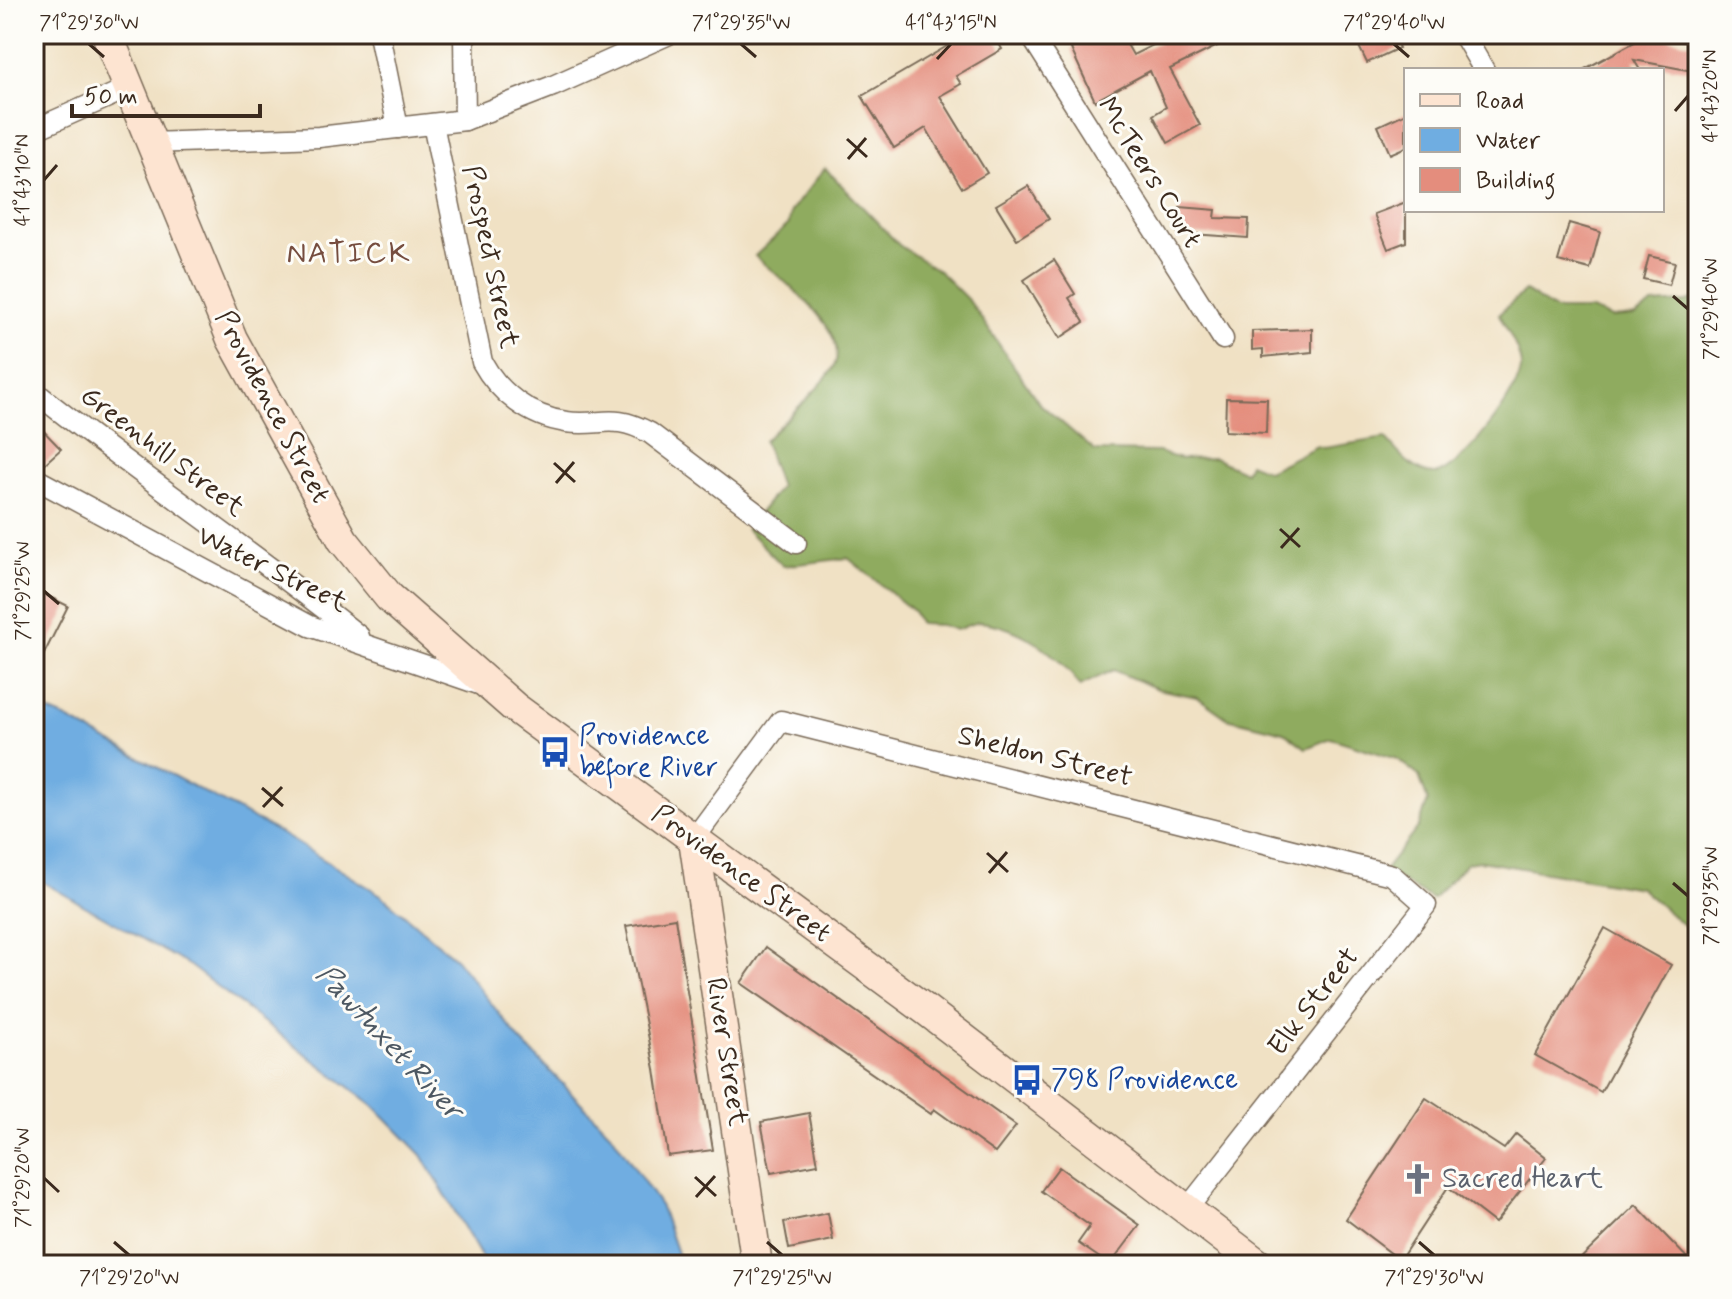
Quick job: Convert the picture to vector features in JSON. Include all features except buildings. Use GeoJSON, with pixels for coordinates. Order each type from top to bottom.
{"type":"FeatureCollection","features":[{"type":"Feature","properties":{"kind":"main road","name":"Providence Street"},"geometry":{"type":"LineString","coordinates":[[107,34],[232,339],[348,548],[389,597],[496,690],[926,1010],[1259,1265]]}},
{"type":"Feature","properties":{"kind":"main road","name":"River Street"},"geometry":{"type":"LineString","coordinates":[[694,839],[757,1265]]}},
{"type":"Feature","properties":{"kind":"street"},"geometry":{"type":"LineString","coordinates":[[379,34],[398,128]]}},
{"type":"Feature","properties":{"kind":"street"},"geometry":{"type":"LineString","coordinates":[[464,34],[465,120]]}},
{"type":"Feature","properties":{"kind":"street"},"geometry":{"type":"LineString","coordinates":[[150,143],[279,140],[465,120],[553,86],[669,34]]}},
{"type":"Feature","properties":{"kind":"street","name":"McTeers Court"},"geometry":{"type":"LineString","coordinates":[[1030,34],[1223,339]]}},
{"type":"Feature","properties":{"kind":"street"},"geometry":{"type":"LineString","coordinates":[[1463,34],[1483,68]]}},
{"type":"Feature","properties":{"kind":"street"},"geometry":{"type":"LineString","coordinates":[[34,130],[128,88]]}},
{"type":"Feature","properties":{"kind":"street","name":"Prospect Street"},"geometry":{"type":"LineString","coordinates":[[433,124],[482,362],[497,385],[517,403],[547,417],[568,422],[610,419],[633,423],[796,543]]}},
{"type":"Feature","properties":{"kind":"street","name":"Greenhill Street"},"geometry":{"type":"LineString","coordinates":[[34,391],[103,446],[272,566],[371,645]]}},
{"type":"Feature","properties":{"kind":"street","name":"Water Street"},"geometry":{"type":"LineString","coordinates":[[34,478],[310,626],[496,690]]}},
{"type":"Feature","properties":{"kind":"street","name":"Sheldon Street"},"geometry":{"type":"LineString","coordinates":[[694,839],[781,721],[1392,875],[1426,905]]}},
{"type":"Feature","properties":{"kind":"street","name":"Elk Street"},"geometry":{"type":"LineString","coordinates":[[1187,1209],[1426,905]]}},
{"type":"Feature","properties":{"kind":"green space"},"geometry":{"type":"Polygon","coordinates":[[[825,168],[899,245],[940,272],[970,302],[1039,403],[1095,451],[1159,452],[1180,459],[1214,458],[1245,472],[1249,463],[1268,471],[1317,446],[1324,448],[1385,438],[1412,465],[1433,474],[1444,471],[1472,447],[1512,392],[1519,376],[1520,359],[1499,314],[1525,291],[1555,310],[1591,310],[1612,318],[1635,316],[1653,304],[1687,302],[1698,298],[1698,910],[1683,925],[1640,888],[1480,861],[1467,863],[1432,899],[1384,871],[1419,826],[1428,801],[1419,776],[1397,759],[1331,738],[1306,748],[1284,732],[1227,718],[1197,697],[1158,689],[1113,670],[1080,686],[1050,653],[1010,629],[980,622],[956,630],[941,625],[920,624],[913,611],[848,558],[783,566],[746,529],[780,487],[764,441],[831,372],[837,350],[832,335],[809,305],[755,256],[789,224],[791,211],[825,168]]]}},
{"type":"Feature","properties":{"kind":"water","name":"Pawtuxet River"},"geometry":{"type":"Polygon","coordinates":[[[34,705],[67,719],[282,834],[381,895],[456,959],[520,1040],[613,1136],[661,1207],[681,1265],[486,1265],[422,1155],[373,1105],[190,966],[34,877],[34,705]]]}},
{"type":"Feature","properties":{"kind":"place","name":"Providence before River"},"geometry":{"type":"Point","coordinates":[555,752]}},
{"type":"Feature","properties":{"kind":"place","name":"798 Providence"},"geometry":{"type":"Point","coordinates":[1027,1080]}},
{"type":"Feature","properties":{"kind":"place","name":"Sacred Heart"},"geometry":{"type":"Point","coordinates":[1418,1179]}},
{"type":"Feature","properties":{"kind":"district","name":"NATICK"},"geometry":{"type":"Point","coordinates":[349,253]}}]}
